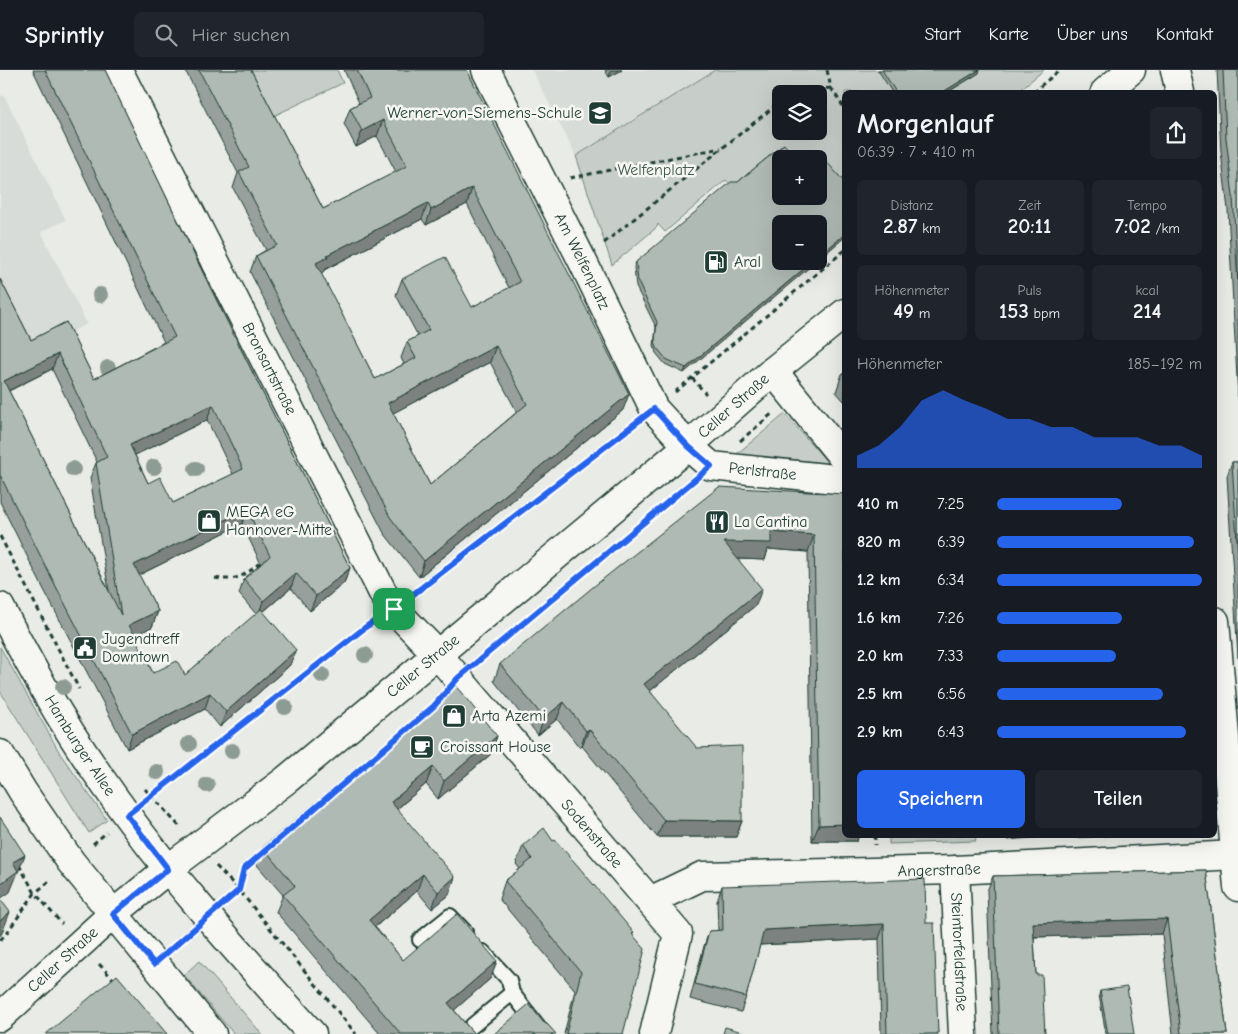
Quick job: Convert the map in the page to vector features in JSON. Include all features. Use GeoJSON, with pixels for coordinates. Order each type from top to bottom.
{"type":"FeatureCollection","features":[{"type":"Feature","properties":{"kind":"street","name":"Bronsartstraße"},"geometry":{"type":"LineString","coordinates":[[118,70],[384,595],[394,609],[438,655]]}},
{"type":"Feature","properties":{"kind":"street","name":"Am Welfenplatz"},"geometry":{"type":"LineString","coordinates":[[486,70],[582,260],[654,409],[688,446]]}},
{"type":"Feature","properties":{"kind":"street"},"geometry":{"type":"LineString","coordinates":[[1106,90],[1131,70]]}},
{"type":"Feature","properties":{"kind":"street"},"geometry":{"type":"LineString","coordinates":[[1175,70],[1180,90]]}},
{"type":"Feature","properties":{"kind":"street","name":"Celler Straße"},"geometry":{"type":"LineString","coordinates":[[0,1017],[113,914],[168,869],[286,780],[688,446],[773,371],[842,315]]}},
{"type":"Feature","properties":{"kind":"street"},"geometry":{"type":"LineString","coordinates":[[773,371],[842,456]]}},
{"type":"Feature","properties":{"kind":"street","name":"Perlstraße"},"geometry":{"type":"LineString","coordinates":[[688,446],[711,466],[842,480]]}},
{"type":"Feature","properties":{"kind":"street","name":"Hamburger Allee"},"geometry":{"type":"LineString","coordinates":[[0,607],[62,720],[93,768],[127,815],[208,918],[312,1034]]}},
{"type":"Feature","properties":{"kind":"street"},"geometry":{"type":"LineString","coordinates":[[1217,638],[1233,776],[1235,855],[1238,886]]}},
{"type":"Feature","properties":{"kind":"street","name":"Sodenstraße"},"geometry":{"type":"LineString","coordinates":[[438,655],[678,934],[654,1034]]}},
{"type":"Feature","properties":{"kind":"street"},"geometry":{"type":"LineString","coordinates":[[0,754],[23,792],[71,862],[212,1034]]}},
{"type":"Feature","properties":{"kind":"street","name":"Angerstraße"},"geometry":{"type":"LineString","coordinates":[[650,901],[702,876],[955,870],[1235,855]]}},
{"type":"Feature","properties":{"kind":"street","name":"Steintorfeldstraße"},"geometry":{"type":"LineString","coordinates":[[955,870],[963,1034]]}},
{"type":"Feature","properties":{"kind":"lane"},"geometry":{"type":"LineString","coordinates":[[420,940],[450,916],[509,980],[512,993],[544,1034]]}},
{"type":"Feature","properties":{"kind":"lane"},"geometry":{"type":"LineString","coordinates":[[472,1026],[512,993]]}},
{"type":"Feature","properties":{"kind":"path"},"geometry":{"type":"LineString","coordinates":[[827,70],[831,88],[842,104]]}},
{"type":"Feature","properties":{"kind":"path"},"geometry":{"type":"LineString","coordinates":[[1035,90],[1060,70]]}},
{"type":"Feature","properties":{"kind":"path"},"geometry":{"type":"LineString","coordinates":[[827,88],[831,88]]}},
{"type":"Feature","properties":{"kind":"path"},"geometry":{"type":"LineString","coordinates":[[582,260],[772,108]]}},
{"type":"Feature","properties":{"kind":"path"},"geometry":{"type":"LineString","coordinates":[[543,183],[721,148]]}},
{"type":"Feature","properties":{"kind":"path"},"geometry":{"type":"LineString","coordinates":[[0,940],[35,893],[150,795],[367,626],[394,609],[654,409],[842,252]]}},
{"type":"Feature","properties":{"kind":"path"},"geometry":{"type":"LineString","coordinates":[[458,678],[711,466],[792,395]]}},
{"type":"Feature","properties":{"kind":"path"},"geometry":{"type":"LineString","coordinates":[[0,536],[82,694]]}},
{"type":"Feature","properties":{"kind":"path"},"geometry":{"type":"LineString","coordinates":[[215,578],[226,580],[238,578],[248,573],[266,558]]}},
{"type":"Feature","properties":{"kind":"path"},"geometry":{"type":"LineString","coordinates":[[144,788],[150,795]]}},
{"type":"Feature","properties":{"kind":"path"},"geometry":{"type":"LineString","coordinates":[[154,964],[239,890],[244,869],[266,850]]}},
{"type":"Feature","properties":{"kind":"path"},"geometry":{"type":"LineString","coordinates":[[17,863],[35,893]]}},
{"type":"Feature","properties":{"kind":"path"},"geometry":{"type":"LineString","coordinates":[[239,890],[356,1034]]}},
{"type":"Feature","properties":{"kind":"shaded area","name":"Werner-von-Siemens-Schule"},"geometry":{"type":"Polygon","coordinates":[[[532,70],[715,70],[576,156],[532,70]]]}},
{"type":"Feature","properties":{"kind":"shaded area"},"geometry":{"type":"Polygon","coordinates":[[[4,95],[66,220],[41,232],[87,324],[0,368],[0,97],[4,95]]]}},
{"type":"Feature","properties":{"kind":"green space"},"geometry":{"type":"Polygon","coordinates":[[[243,70],[337,70],[343,83],[267,119],[243,70]]]}},
{"type":"Feature","properties":{"kind":"green space","name":"Welfenplatz"},"geometry":{"type":"Polygon","coordinates":[[[715,70],[1044,70],[1019,90],[842,90],[842,183],[827,167],[827,150],[772,150],[772,157],[734,189],[726,180],[665,232],[658,224],[657,227],[612,265],[576,156],[715,70]]]}},
{"type":"Feature","properties":{"kind":"green space"},"geometry":{"type":"Polygon","coordinates":[[[785,414],[829,464],[733,457],[785,414]]]}},
{"type":"Feature","properties":{"kind":"green space"},"geometry":{"type":"Polygon","coordinates":[[[0,647],[61,755],[107,820],[89,833],[0,691],[0,647]]]}},
{"type":"Feature","properties":{"kind":"green space"},"geometry":{"type":"Polygon","coordinates":[[[889,838],[976,838],[976,841],[889,844],[889,838]]]}},
{"type":"Feature","properties":{"kind":"green space"},"geometry":{"type":"Polygon","coordinates":[[[199,961],[262,1034],[234,1034],[184,975],[199,961]]]}},
{"type":"Feature","properties":{"kind":"building"},"geometry":{"type":"Polygon","coordinates":[[[45,70],[105,70],[209,285],[350,568],[316,596],[296,573],[263,601],[244,579],[270,556],[247,509],[134,565],[158,611],[129,625],[153,673],[177,661],[185,675],[261,609],[296,650],[226,712],[210,693],[132,734],[0,475],[0,279],[31,340],[66,322],[94,379],[175,337],[45,70]],[[58,354],[4,381],[121,615],[96,463],[107,457],[58,354]],[[213,405],[130,445],[148,483],[160,477],[173,503],[243,469],[213,405]]]}},
{"type":"Feature","properties":{"kind":"building"},"geometry":{"type":"Polygon","coordinates":[[[199,70],[251,70],[323,209],[407,166],[383,120],[362,131],[350,108],[370,98],[357,70],[467,70],[629,394],[424,561],[390,517],[256,256],[277,245],[239,172],[249,167],[199,70]],[[472,188],[431,210],[428,203],[327,255],[328,257],[316,263],[375,379],[416,358],[407,342],[429,330],[402,279],[445,257],[472,307],[520,282],[472,188]],[[496,346],[388,403],[430,485],[527,404],[496,346]]]}},
{"type":"Feature","properties":{"kind":"building"},"geometry":{"type":"Polygon","coordinates":[[[882,70],[979,70],[946,90],[895,90],[882,70]]]}},
{"type":"Feature","properties":{"kind":"building"},"geometry":{"type":"Polygon","coordinates":[[[1223,70],[1238,70],[1238,286],[1233,196],[1226,138],[1223,70]]]}},
{"type":"Feature","properties":{"kind":"building"},"geometry":{"type":"Polygon","coordinates":[[[784,144],[789,150],[777,150],[784,144]]]}},
{"type":"Feature","properties":{"kind":"building"},"geometry":{"type":"Polygon","coordinates":[[[772,154],[772,205],[827,205],[827,162],[842,180],[842,237],[827,249],[827,215],[772,215],[772,270],[802,270],[686,368],[666,359],[657,348],[655,341],[657,322],[638,282],[636,262],[731,182],[738,182],[772,154]]]}},
{"type":"Feature","properties":{"kind":"building"},"geometry":{"type":"Polygon","coordinates":[[[1232,462],[1238,462],[1238,557],[1232,462]]]}},
{"type":"Feature","properties":{"kind":"building"},"geometry":{"type":"Polygon","coordinates":[[[719,487],[842,494],[842,824],[819,825],[814,535],[771,532],[771,543],[724,542],[762,589],[644,684],[697,748],[742,746],[742,821],[664,820],[589,729],[586,731],[564,702],[544,718],[500,664],[719,487]]]}},
{"type":"Feature","properties":{"kind":"building"},"geometry":{"type":"Polygon","coordinates":[[[455,685],[497,736],[444,781],[433,767],[391,802],[455,877],[438,892],[423,874],[369,920],[403,960],[457,914],[497,961],[448,1003],[474,1034],[401,1034],[283,895],[295,886],[263,847],[455,685]]]}},
{"type":"Feature","properties":{"kind":"building"},"geometry":{"type":"Polygon","coordinates":[[[0,817],[25,855],[13,862],[18,871],[0,884],[0,817]]]}},
{"type":"Feature","properties":{"kind":"building"},"geometry":{"type":"Polygon","coordinates":[[[544,828],[553,841],[555,840],[578,866],[634,933],[632,934],[645,949],[623,1034],[566,1034],[581,972],[505,881],[532,859],[523,846],[544,828]]]}},
{"type":"Feature","properties":{"kind":"building"},"geometry":{"type":"Polygon","coordinates":[[[1206,870],[1227,1034],[1181,1034],[1167,919],[1033,923],[1036,975],[1042,975],[1045,1034],[999,1034],[993,876],[1206,870]]]}},
{"type":"Feature","properties":{"kind":"building"},"geometry":{"type":"Polygon","coordinates":[[[925,879],[926,923],[934,923],[938,1034],[887,1034],[884,924],[764,930],[746,997],[695,984],[709,931],[723,930],[722,886],[925,879]]]}},
{"type":"Feature","properties":{"kind":"building"},"geometry":{"type":"Polygon","coordinates":[[[0,899],[10,912],[0,921],[0,899]]]}},
{"type":"Feature","properties":{"kind":"building"},"geometry":{"type":"Polygon","coordinates":[[[117,975],[167,1034],[46,1034],[117,975]]]}},
{"type":"Feature","properties":{"kind":"building"},"geometry":{"type":"Polygon","coordinates":[[[1127,987],[1134,1034],[1108,1034],[1100,991],[1127,987]]]}},
{"type":"Feature","properties":{"kind":"building"},"geometry":{"type":"Polygon","coordinates":[[[529,1004],[543,1022],[556,1034],[494,1034],[529,1004]]]}},
{"type":"Feature","properties":{"kind":"building"},"geometry":{"type":"Polygon","coordinates":[[[725,1027],[749,1034],[723,1034],[725,1027]]]}},
{"type":"Feature","properties":{"kind":"place","name":"Werner-von-Siemens-Schule"},"geometry":{"type":"Point","coordinates":[600,113]}},
{"type":"Feature","properties":{"kind":"place","name":"Aral"},"geometry":{"type":"Point","coordinates":[716,262]}},
{"type":"Feature","properties":{"kind":"place","name":"MEGA eG Hannover-Mitte"},"geometry":{"type":"Point","coordinates":[209,521]}},
{"type":"Feature","properties":{"kind":"place","name":"La Cantina"},"geometry":{"type":"Point","coordinates":[717,522]}},
{"type":"Feature","properties":{"kind":"place","name":"Jugendtreff Downtown"},"geometry":{"type":"Point","coordinates":[85,648]}},
{"type":"Feature","properties":{"kind":"place","name":"Arta Azemi"},"geometry":{"type":"Point","coordinates":[454,716]}},
{"type":"Feature","properties":{"kind":"place","name":"Croissant House"},"geometry":{"type":"Point","coordinates":[422,747]}},
{"type":"Feature","properties":{"kind":"route"},"geometry":{"type":"LineString","coordinates":[[654,409],[688,446],[711,466],[458,678],[434,706],[244,869],[239,890],[154,964],[113,914],[168,869],[127,815],[367,626],[394,609],[654,409]]}}]}
